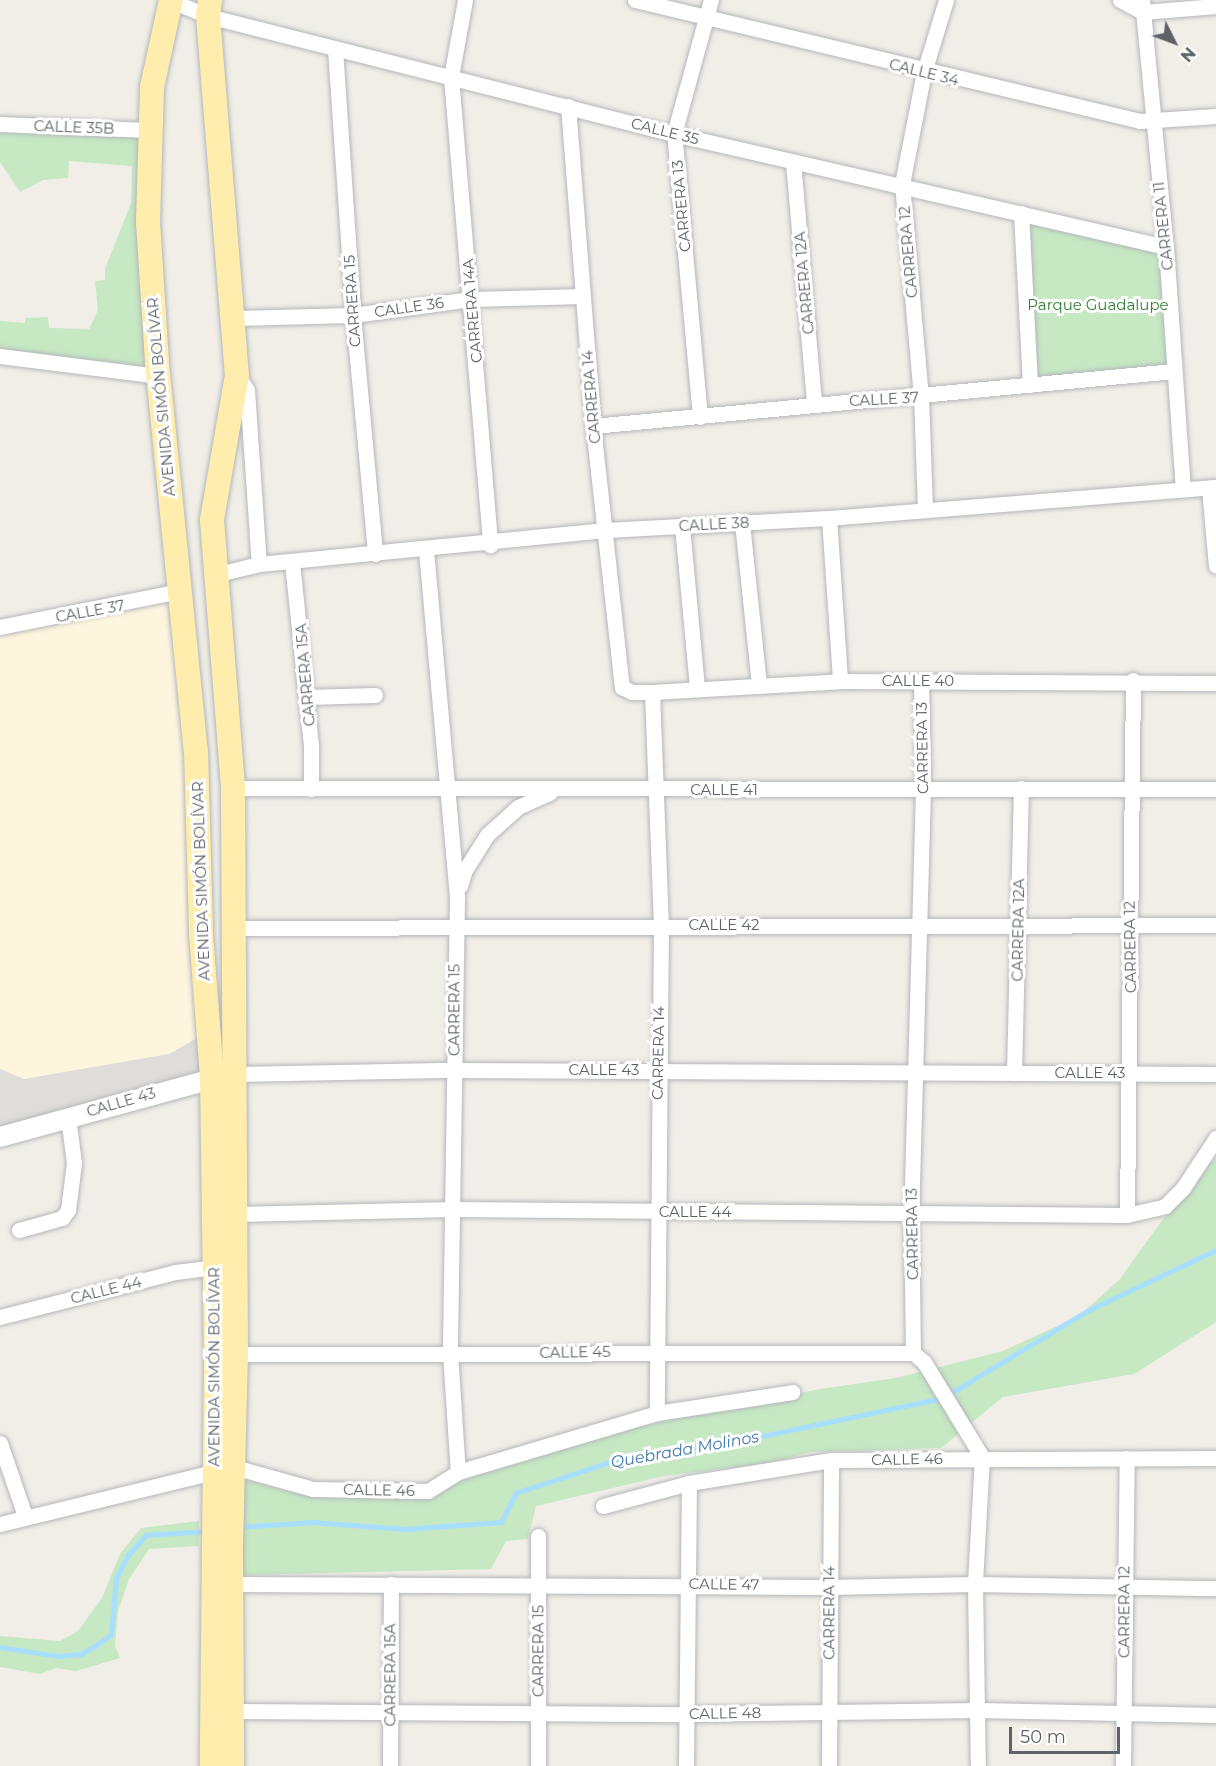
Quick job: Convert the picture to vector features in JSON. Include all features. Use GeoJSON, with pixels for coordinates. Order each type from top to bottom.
{"type":"FeatureCollection","features":[{"type":"Feature","properties":{"kind":"main road","name":"AVENIDA SIMÓN BOLÍVAR"},"geometry":{"type":"LineString","coordinates":[[170,0],[152,87],[148,130],[148,222],[158,376],[196,751],[201,934],[224,1075],[235,1214],[236,1354],[224,1469],[212,1766]]}},
{"type":"Feature","properties":{"kind":"main road","name":"AVENIDA SIMÓN BOLÍVAR"},"geometry":{"type":"LineString","coordinates":[[209,8],[236,318],[237,375],[213,498],[214,575],[233,788],[232,928],[213,1267],[224,1469]]}},
{"type":"Feature","properties":{"kind":"main road","name":"AVENIDA SIMÓN BOLÍVAR"},"geometry":{"type":"LineString","coordinates":[[222,1552],[232,1584],[232,1766]]}},
{"type":"Feature","properties":{"kind":"street","name":"CALLE 35"},"geometry":{"type":"LineString","coordinates":[[170,0],[209,8],[335,49],[674,134],[793,162],[902,184],[1166,247]]}},
{"type":"Feature","properties":{"kind":"street"},"geometry":{"type":"LineString","coordinates":[[451,77],[465,0]]}},
{"type":"Feature","properties":{"kind":"street","name":"CALLE 34"},"geometry":{"type":"LineString","coordinates":[[635,0],[707,16],[924,72],[1152,121],[1216,116]]}},
{"type":"Feature","properties":{"kind":"street","name":"CARRERA 13"},"geometry":{"type":"LineString","coordinates":[[700,417],[674,134],[711,0]]}},
{"type":"Feature","properties":{"kind":"street","name":"CARRERA 12"},"geometry":{"type":"LineString","coordinates":[[925,510],[921,397],[902,184],[924,72],[946,0]]}},
{"type":"Feature","properties":{"kind":"street"},"geometry":{"type":"LineString","coordinates":[[1120,0],[1142,6],[1216,6]]}},
{"type":"Feature","properties":{"kind":"street","name":"CARRERA 11"},"geometry":{"type":"LineString","coordinates":[[1142,6],[1166,247],[1183,489]]}},
{"type":"Feature","properties":{"kind":"street","name":"CARRERA 15"},"geometry":{"type":"LineString","coordinates":[[335,49],[353,315],[375,554]]}},
{"type":"Feature","properties":{"kind":"street","name":"CARRERA 14A"},"geometry":{"type":"LineString","coordinates":[[451,77],[490,544]]}},
{"type":"Feature","properties":{"kind":"street","name":"CARRERA 14"},"geometry":{"type":"LineString","coordinates":[[568,106],[593,426],[622,687]]}},
{"type":"Feature","properties":{"kind":"street","name":"CALLE 35B"},"geometry":{"type":"LineString","coordinates":[[0,124],[148,130]]}},
{"type":"Feature","properties":{"kind":"street","name":"CARRERA 12A"},"geometry":{"type":"LineString","coordinates":[[793,162],[814,404]]}},
{"type":"Feature","properties":{"kind":"street"},"geometry":{"type":"LineString","coordinates":[[1021,213],[1030,385]]}},
{"type":"Feature","properties":{"kind":"street","name":"CALLE 36"},"geometry":{"type":"LineString","coordinates":[[236,318],[353,315],[471,299],[583,296]]}},
{"type":"Feature","properties":{"kind":"street"},"geometry":{"type":"LineString","coordinates":[[0,356],[158,376]]}},
{"type":"Feature","properties":{"kind":"street","name":"CALLE 37"},"geometry":{"type":"LineString","coordinates":[[593,426],[814,404],[921,397],[1174,371]]}},
{"type":"Feature","properties":{"kind":"street"},"geometry":{"type":"LineString","coordinates":[[237,375],[247,390],[259,564]]}},
{"type":"Feature","properties":{"kind":"street"},"geometry":{"type":"LineString","coordinates":[[1212,487],[1216,566]]}},
{"type":"Feature","properties":{"kind":"street","name":"CALLE 38"},"geometry":{"type":"LineString","coordinates":[[214,575],[259,564],[490,544],[605,530],[829,518],[1212,487]]}},
{"type":"Feature","properties":{"kind":"street"},"geometry":{"type":"LineString","coordinates":[[829,518],[840,681]]}},
{"type":"Feature","properties":{"kind":"street"},"geometry":{"type":"LineString","coordinates":[[742,523],[759,686]]}},
{"type":"Feature","properties":{"kind":"street"},"geometry":{"type":"LineString","coordinates":[[682,526],[697,690]]}},
{"type":"Feature","properties":{"kind":"street","name":"CARRERA 15"},"geometry":{"type":"LineString","coordinates":[[426,550],[441,735],[449,787],[457,898],[450,1353],[458,1472]]}},
{"type":"Feature","properties":{"kind":"street","name":"CARRERA 15A"},"geometry":{"type":"LineString","coordinates":[[292,562],[306,697],[311,789]]}},
{"type":"Feature","properties":{"kind":"street","name":"CALLE 37"},"geometry":{"type":"LineString","coordinates":[[0,627],[180,591]]}},
{"type":"Feature","properties":{"kind":"street","name":"CARRERA 12"},"geometry":{"type":"LineString","coordinates":[[1127,1215],[1131,1073],[1129,786],[1133,680]]}},
{"type":"Feature","properties":{"kind":"street","name":"CALLE 40"},"geometry":{"type":"LineString","coordinates":[[622,687],[632,692],[652,692],[840,681],[1216,682]]}},
{"type":"Feature","properties":{"kind":"street","name":"CARRERA 13"},"geometry":{"type":"LineString","coordinates":[[913,1353],[911,1212],[923,790],[921,681]]}},
{"type":"Feature","properties":{"kind":"street","name":"CARRERA 14"},"geometry":{"type":"LineString","coordinates":[[652,692],[661,925],[657,1071],[655,1351],[657,1413]]}},
{"type":"Feature","properties":{"kind":"street"},"geometry":{"type":"LineString","coordinates":[[306,697],[375,695]]}},
{"type":"Feature","properties":{"kind":"street","name":"CALLE 41"},"geometry":{"type":"LineString","coordinates":[[233,788],[923,790],[1129,786],[1216,789]]}},
{"type":"Feature","properties":{"kind":"street","name":"CARRERA 12A"},"geometry":{"type":"LineString","coordinates":[[1014,1073],[1021,788]]}},
{"type":"Feature","properties":{"kind":"street"},"geometry":{"type":"LineString","coordinates":[[457,898],[470,861],[496,826],[537,796],[572,789]]}},
{"type":"Feature","properties":{"kind":"street","name":"CALLE 42"},"geometry":{"type":"LineString","coordinates":[[232,928],[1216,925]]}},
{"type":"Feature","properties":{"kind":"street","name":"CALLE 43"},"geometry":{"type":"LineString","coordinates":[[0,1137],[224,1075],[454,1070],[1216,1074]]}},
{"type":"Feature","properties":{"kind":"street"},"geometry":{"type":"LineString","coordinates":[[19,1230],[62,1218],[68,1210],[74,1163],[68,1117]]}},
{"type":"Feature","properties":{"kind":"street","name":"CALLE 44"},"geometry":{"type":"LineString","coordinates":[[235,1214],[453,1209],[1127,1215],[1154,1211],[1166,1206],[1183,1188],[1216,1138]]}},
{"type":"Feature","properties":{"kind":"street","name":"CALLE 44"},"geometry":{"type":"LineString","coordinates":[[0,1317],[176,1272],[213,1267]]}},
{"type":"Feature","properties":{"kind":"street","name":"CALLE 45"},"geometry":{"type":"LineString","coordinates":[[236,1354],[655,1351],[913,1353]]}},
{"type":"Feature","properties":{"kind":"street"},"geometry":{"type":"LineString","coordinates":[[913,1353],[937,1383],[982,1457],[975,1584],[978,1766]]}},
{"type":"Feature","properties":{"kind":"street","name":"CALLE 46"},"geometry":{"type":"LineString","coordinates":[[0,1524],[25,1516],[224,1469],[313,1489],[428,1491],[458,1472],[657,1413],[792,1392]]}},
{"type":"Feature","properties":{"kind":"street"},"geometry":{"type":"LineString","coordinates":[[0,1443],[25,1516]]}},
{"type":"Feature","properties":{"kind":"street","name":"CALLE 46"},"geometry":{"type":"LineString","coordinates":[[603,1506],[688,1483],[831,1460],[982,1457],[1216,1458]]}},
{"type":"Feature","properties":{"kind":"street","name":"CARRERA 12"},"geometry":{"type":"LineString","coordinates":[[1123,1766],[1126,1458]]}},
{"type":"Feature","properties":{"kind":"street","name":"CARRERA 14"},"geometry":{"type":"LineString","coordinates":[[829,1766],[831,1460]]}},
{"type":"Feature","properties":{"kind":"street"},"geometry":{"type":"LineString","coordinates":[[686,1766],[688,1483]]}},
{"type":"Feature","properties":{"kind":"street","name":"CARRERA 15"},"geometry":{"type":"LineString","coordinates":[[538,1536],[538,1766]]}},
{"type":"Feature","properties":{"kind":"street","name":"CALLE 47"},"geometry":{"type":"LineString","coordinates":[[232,1584],[689,1583],[829,1587],[975,1584],[1216,1588]]}},
{"type":"Feature","properties":{"kind":"street","name":"CARRERA 15A"},"geometry":{"type":"LineString","coordinates":[[390,1766],[391,1584]]}},
{"type":"Feature","properties":{"kind":"street","name":"CALLE 48"},"geometry":{"type":"LineString","coordinates":[[233,1711],[390,1710],[685,1714],[978,1710],[1123,1715],[1216,1715]]}},
{"type":"Feature","properties":{"kind":"shaded area"},"geometry":{"type":"Polygon","coordinates":[[[180,591],[208,1032],[169,1054],[24,1079],[0,1069],[0,627],[180,591]]]}},
{"type":"Feature","properties":{"kind":"shaded area"},"geometry":{"type":"Polygon","coordinates":[[[208,1032],[212,1076],[0,1137],[0,1069],[24,1079],[169,1054],[208,1032]]]}},
{"type":"Feature","properties":{"kind":"green space"},"geometry":{"type":"Polygon","coordinates":[[[0,124],[148,130],[158,376],[0,356],[0,321],[25,323],[25,318],[48,317],[49,328],[89,329],[98,310],[95,281],[105,280],[105,269],[131,203],[132,166],[69,161],[68,178],[43,180],[20,192],[0,162],[0,124]]]}},
{"type":"Feature","properties":{"kind":"green space","name":"Parque Guadalupe"},"geometry":{"type":"Polygon","coordinates":[[[1021,213],[1166,247],[1174,371],[1030,385],[1021,213]]]}},
{"type":"Feature","properties":{"kind":"green space"},"geometry":{"type":"Polygon","coordinates":[[[1216,1157],[1216,1322],[1134,1374],[1003,1397],[941,1448],[810,1452],[769,1463],[664,1476],[536,1506],[528,1539],[506,1541],[491,1569],[243,1575],[234,1477],[312,1497],[430,1499],[460,1481],[641,1426],[820,1389],[896,1378],[1003,1351],[1079,1316],[1120,1279],[1160,1223],[1216,1157]]]}},
{"type":"Feature","properties":{"kind":"green space"},"geometry":{"type":"Polygon","coordinates":[[[199,1521],[199,1546],[149,1549],[129,1579],[118,1611],[115,1646],[120,1658],[76,1671],[56,1668],[40,1674],[0,1667],[0,1636],[60,1641],[78,1631],[102,1598],[120,1554],[141,1528],[199,1521]]]}},
{"type":"Feature","properties":{"kind":"waterway","name":"Quebrada Molinos"},"geometry":{"type":"LineString","coordinates":[[239,1527],[313,1522],[405,1529],[501,1522],[516,1493],[619,1459],[734,1442],[943,1398],[1087,1311],[1216,1250]]}},
{"type":"Feature","properties":{"kind":"waterway","name":"Quebrada Molinos"},"geometry":{"type":"LineString","coordinates":[[0,1647],[58,1656],[81,1654],[111,1635],[116,1578],[129,1554],[146,1535],[207,1531]]}}]}
